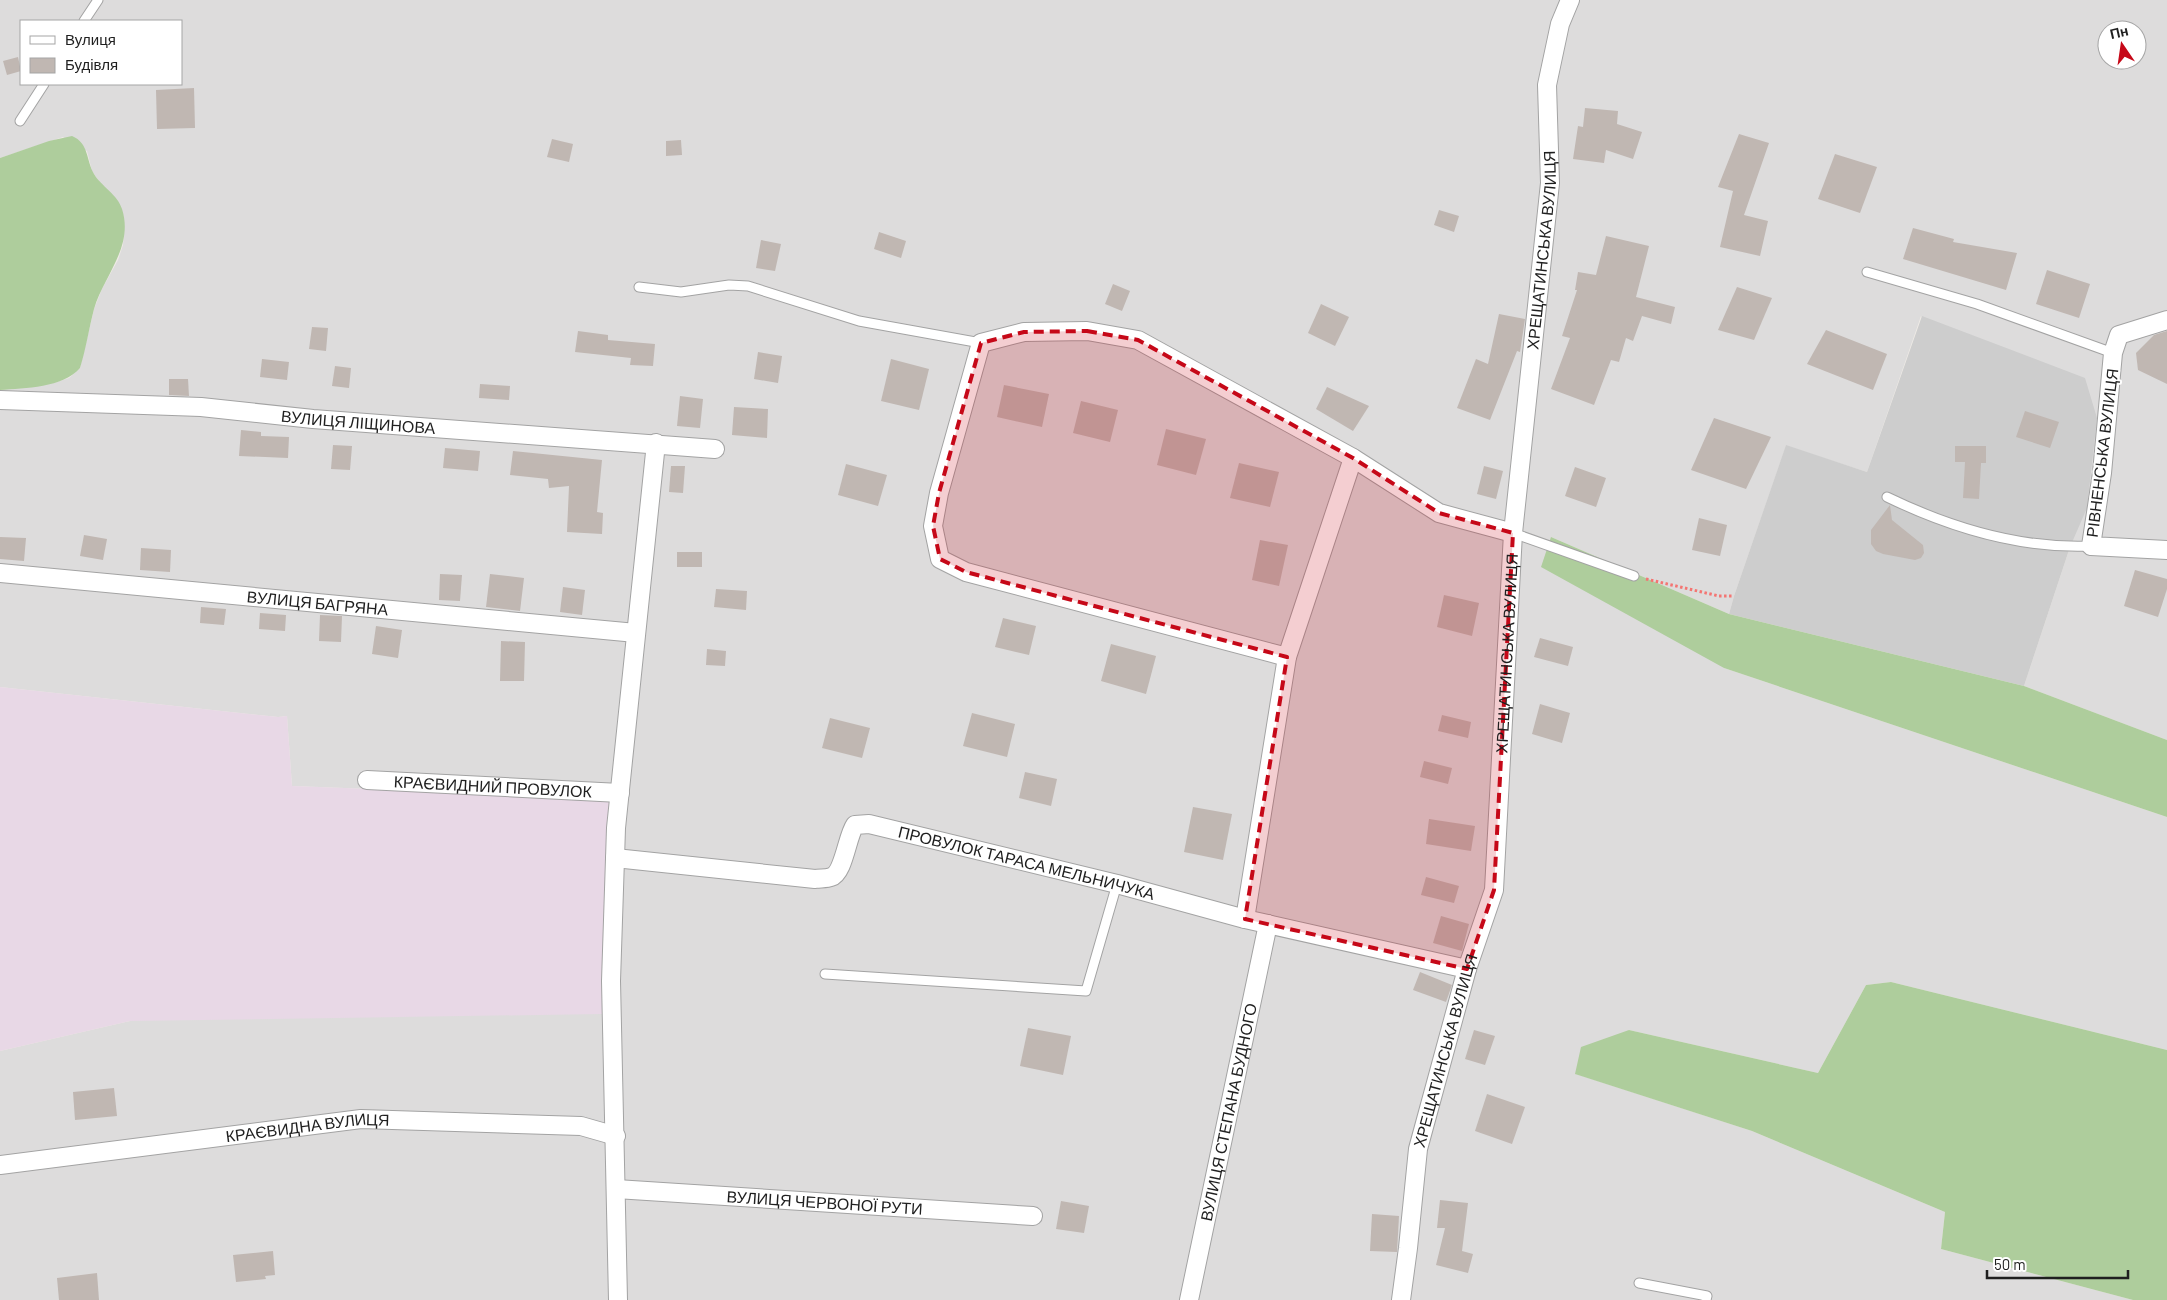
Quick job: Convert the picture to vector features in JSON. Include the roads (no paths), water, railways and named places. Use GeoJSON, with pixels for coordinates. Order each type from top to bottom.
{"type":"FeatureCollection","features":[{"type":"Feature","properties":{"kind":"street","name":"ХРЕЩАТИНСЬКА ВУЛИЦЯ"},"geometry":{"type":"LineString","coordinates":[[1401,1300],[1418,1149],[1467,969],[1494,890],[1513,533],[1550,183],[1547,85],[1560,24],[1570,0]]}},
{"type":"Feature","properties":{"kind":"street","name":"РІВНЕНСЬКА ВУЛИЦЯ"},"geometry":{"type":"LineString","coordinates":[[2167,320],[2119,335],[2113,353],[2102,473],[2091,546],[2167,550]]}},
{"type":"Feature","properties":{"kind":"street"},"geometry":{"type":"LineString","coordinates":[[1288,657],[966,572],[940,559],[933,526],[939,493],[981,343],[1024,332],[1069,331],[1088,331],[1138,340],[1353,458],[1439,513],[1513,533]]}},
{"type":"Feature","properties":{"kind":"street","name":"ВУЛИЦЯ ЛІЩИНОВА"},"geometry":{"type":"LineString","coordinates":[[0,400],[201,407],[313,419],[656,443],[715,449]]}},
{"type":"Feature","properties":{"kind":"street"},"geometry":{"type":"LineString","coordinates":[[618,1300],[616,1136],[611,981],[615,858],[656,443]]}},
{"type":"Feature","properties":{"kind":"street"},"geometry":{"type":"LineString","coordinates":[[1245,919],[1288,657],[1353,458]]}},
{"type":"Feature","properties":{"kind":"street","name":"ВУЛИЦЯ БАГРЯНА"},"geometry":{"type":"LineString","coordinates":[[0,573],[636,633]]}},
{"type":"Feature","properties":{"kind":"street","name":"КРАЄВИДНИЙ ПРОВУЛОК"},"geometry":{"type":"LineString","coordinates":[[367,780],[620,793]]}},
{"type":"Feature","properties":{"kind":"street","name":"ПРОВУЛОК ТАРАСА МЕЛЬНИЧУКА"},"geometry":{"type":"LineString","coordinates":[[615,858],[815,879],[830,878],[834,876],[841,866],[851,831],[855,825],[869,824],[1117,884],[1245,919],[1467,969]]}},
{"type":"Feature","properties":{"kind":"street","name":"ВУЛИЦЯ СТЕПАНА БУДНОГО"},"geometry":{"type":"LineString","coordinates":[[1189,1300],[1268,924]]}},
{"type":"Feature","properties":{"kind":"street","name":"КРАЄВИДНА ВУЛИЦЯ"},"geometry":{"type":"LineString","coordinates":[[0,1165],[361,1118],[581,1126],[616,1136]]}},
{"type":"Feature","properties":{"kind":"street","name":"ВУЛИЦЯ ЧЕРВОНОЇ РУТИ"},"geometry":{"type":"LineString","coordinates":[[616,1189],[1033,1216]]}},
{"type":"Feature","properties":{"kind":"lane"},"geometry":{"type":"LineString","coordinates":[[85,20],[98,0]]}},
{"type":"Feature","properties":{"kind":"lane"},"geometry":{"type":"LineString","coordinates":[[20,122],[43,85]]}},
{"type":"Feature","properties":{"kind":"lane"},"geometry":{"type":"LineString","coordinates":[[1868,272],[1977,304],[2113,353]]}},
{"type":"Feature","properties":{"kind":"lane"},"geometry":{"type":"LineString","coordinates":[[639,287],[681,292],[729,285],[748,286],[859,321],[981,343]]}},
{"type":"Feature","properties":{"kind":"lane"},"geometry":{"type":"LineString","coordinates":[[1887,496],[1920,513],[1982,534],[2070,547],[2091,546]]}},
{"type":"Feature","properties":{"kind":"lane"},"geometry":{"type":"LineString","coordinates":[[1513,533],[1634,576]]}},
{"type":"Feature","properties":{"kind":"lane"},"geometry":{"type":"LineString","coordinates":[[825,974],[1086,992],[1117,884]]}},
{"type":"Feature","properties":{"kind":"lane"},"geometry":{"type":"LineString","coordinates":[[1638,1283],[1707,1296],[1706,1300]]}}]}
